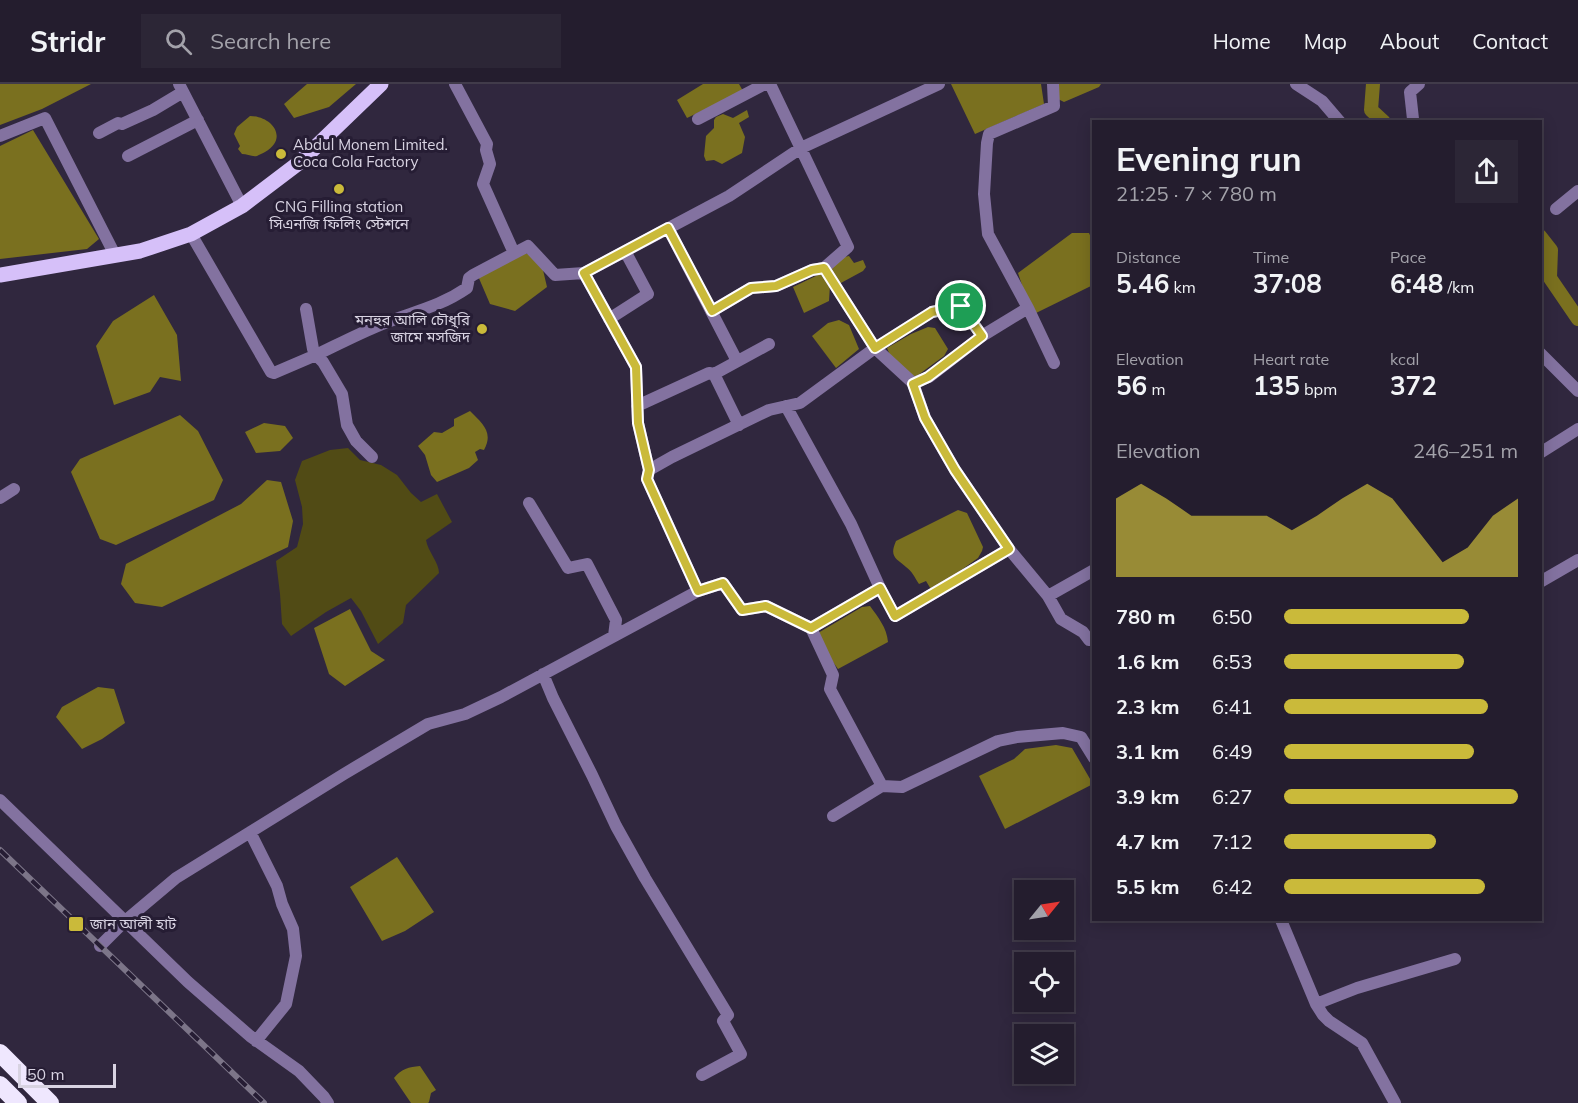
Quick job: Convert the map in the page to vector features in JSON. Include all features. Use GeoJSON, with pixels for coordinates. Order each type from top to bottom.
{"type":"FeatureCollection","features":[{"type":"Feature","properties":{"kind":"highway"},"geometry":{"type":"LineString","coordinates":[[0,1053],[50,1103]]}},
{"type":"Feature","properties":{"kind":"highway"},"geometry":{"type":"LineString","coordinates":[[0,1085],[18,1103]]}},
{"type":"Feature","properties":{"kind":"main road"},"geometry":{"type":"LineString","coordinates":[[0,275],[140,251],[191,234],[242,206],[300,162],[381,84]]}},
{"type":"Feature","properties":{"kind":"street"},"geometry":{"type":"LineString","coordinates":[[455,84],[487,144],[486,150],[490,164],[483,184],[514,253]]}},
{"type":"Feature","properties":{"kind":"street"},"geometry":{"type":"LineString","coordinates":[[698,119],[765,84]]}},
{"type":"Feature","properties":{"kind":"street"},"geometry":{"type":"LineString","coordinates":[[712,311],[751,288],[776,286],[812,270],[824,268],[848,247],[770,84]]}},
{"type":"Feature","properties":{"kind":"street"},"geometry":{"type":"LineString","coordinates":[[191,234],[271,372],[274,373],[382,324],[437,305],[467,288],[473,274],[528,246],[555,275],[584,273],[729,196],[801,148],[939,84]]}},
{"type":"Feature","properties":{"kind":"street"},"geometry":{"type":"LineString","coordinates":[[1053,84],[1054,106],[989,134],[984,194],[988,234],[1028,308],[1054,363]]}},
{"type":"Feature","properties":{"kind":"street"},"geometry":{"type":"LineString","coordinates":[[1296,84],[1322,101],[1338,120]]}},
{"type":"Feature","properties":{"kind":"street"},"geometry":{"type":"LineString","coordinates":[[1413,119],[1410,92],[1419,84]]}},
{"type":"Feature","properties":{"kind":"street"},"geometry":{"type":"LineString","coordinates":[[99,133],[153,110],[181,88],[242,206]]}},
{"type":"Feature","properties":{"kind":"street"},"geometry":{"type":"LineString","coordinates":[[0,136],[45,118],[115,255]]}},
{"type":"Feature","properties":{"kind":"street"},"geometry":{"type":"LineString","coordinates":[[128,156],[198,120]]}},
{"type":"Feature","properties":{"kind":"street"},"geometry":{"type":"LineString","coordinates":[[1556,209],[1578,191]]}},
{"type":"Feature","properties":{"kind":"street"},"geometry":{"type":"LineString","coordinates":[[668,228],[737,361]]}},
{"type":"Feature","properties":{"kind":"street"},"geometry":{"type":"LineString","coordinates":[[609,319],[648,294],[625,251]]}},
{"type":"Feature","properties":{"kind":"street"},"geometry":{"type":"LineString","coordinates":[[824,268],[875,348],[913,384],[925,418],[955,470],[1009,549],[1048,596],[1061,619],[1083,632],[1089,640],[1092,639]]}},
{"type":"Feature","properties":{"kind":"street"},"geometry":{"type":"LineString","coordinates":[[584,273],[636,367],[638,423],[649,470],[647,479],[698,591]]}},
{"type":"Feature","properties":{"kind":"street"},"geometry":{"type":"LineString","coordinates":[[649,470],[769,410],[800,403],[875,348],[932,312],[961,306],[982,336]]}},
{"type":"Feature","properties":{"kind":"street"},"geometry":{"type":"LineString","coordinates":[[913,384],[928,377],[982,336],[1028,308]]}},
{"type":"Feature","properties":{"kind":"street"},"geometry":{"type":"LineString","coordinates":[[306,309],[313,349],[342,394],[347,424],[356,441],[372,457]]}},
{"type":"Feature","properties":{"kind":"street"},"geometry":{"type":"LineString","coordinates":[[638,406],[710,373],[714,374],[769,344]]}},
{"type":"Feature","properties":{"kind":"street"},"geometry":{"type":"LineString","coordinates":[[1542,355],[1578,391]]}},
{"type":"Feature","properties":{"kind":"street"},"geometry":{"type":"LineString","coordinates":[[714,374],[739,425]]}},
{"type":"Feature","properties":{"kind":"street"},"geometry":{"type":"LineString","coordinates":[[786,406],[851,524],[895,616],[1009,549]]}},
{"type":"Feature","properties":{"kind":"street"},"geometry":{"type":"LineString","coordinates":[[1542,452],[1578,429]]}},
{"type":"Feature","properties":{"kind":"street"},"geometry":{"type":"LineString","coordinates":[[0,498],[14,489]]}},
{"type":"Feature","properties":{"kind":"street"},"geometry":{"type":"LineString","coordinates":[[529,503],[568,568],[587,564],[616,620],[614,636]]}},
{"type":"Feature","properties":{"kind":"street"},"geometry":{"type":"LineString","coordinates":[[1542,581],[1578,560]]}},
{"type":"Feature","properties":{"kind":"street"},"geometry":{"type":"LineString","coordinates":[[1048,596],[1092,571]]}},
{"type":"Feature","properties":{"kind":"street"},"geometry":{"type":"LineString","coordinates":[[100,946],[125,921],[176,878],[428,724],[465,714],[501,697],[698,591],[723,583],[742,610],[766,606],[811,628],[833,675],[830,689],[882,786]]}},
{"type":"Feature","properties":{"kind":"street"},"geometry":{"type":"LineString","coordinates":[[811,628],[880,588]]}},
{"type":"Feature","properties":{"kind":"street"},"geometry":{"type":"LineString","coordinates":[[543,674],[616,826],[728,1015],[723,1021],[741,1054],[702,1075]]}},
{"type":"Feature","properties":{"kind":"street"},"geometry":{"type":"LineString","coordinates":[[833,816],[882,786],[902,787],[998,741],[1017,736],[1063,733],[1081,737],[1092,755]]}},
{"type":"Feature","properties":{"kind":"street"},"geometry":{"type":"LineString","coordinates":[[0,800],[188,982],[256,1041],[299,1071],[328,1103]]}},
{"type":"Feature","properties":{"kind":"street"},"geometry":{"type":"LineString","coordinates":[[250,832],[277,886],[293,929],[296,956],[286,1004],[256,1041]]}},
{"type":"Feature","properties":{"kind":"street"},"geometry":{"type":"LineString","coordinates":[[1281,921],[1316,1004],[1329,1021],[1362,1043],[1395,1103]]}},
{"type":"Feature","properties":{"kind":"street"},"geometry":{"type":"LineString","coordinates":[[1316,1004],[1357,988],[1455,959]]}},
{"type":"Feature","properties":{"kind":"shaded area"},"geometry":{"type":"Polygon","coordinates":[[[0,84],[91,84],[42,109],[0,125],[0,84]]]}},
{"type":"Feature","properties":{"kind":"shaded area"},"geometry":{"type":"Polygon","coordinates":[[[307,84],[356,84],[329,107],[294,118],[284,104],[307,84]]]}},
{"type":"Feature","properties":{"kind":"shaded area"},"geometry":{"type":"Polygon","coordinates":[[[703,84],[739,84],[743,91],[687,118],[677,100],[703,84]]]}},
{"type":"Feature","properties":{"kind":"shaded area"},"geometry":{"type":"Polygon","coordinates":[[[951,84],[1041,84],[1044,104],[975,134],[951,84]]]}},
{"type":"Feature","properties":{"kind":"shaded area"},"geometry":{"type":"Polygon","coordinates":[[[1058,84],[1101,84],[1099,87],[1064,102],[1058,99],[1058,84]]]}},
{"type":"Feature","properties":{"kind":"shaded area"},"geometry":{"type":"Polygon","coordinates":[[[747,110],[749,117],[739,123],[745,137],[742,153],[722,164],[714,160],[706,161],[704,156],[706,136],[714,128],[716,117],[723,114],[733,118],[747,110]]]}},
{"type":"Feature","properties":{"kind":"shaded area"},"geometry":{"type":"Polygon","coordinates":[[[250,116],[258,117],[271,124],[277,134],[272,146],[257,156],[242,154],[238,149],[240,146],[234,134],[237,127],[250,116]]]}},
{"type":"Feature","properties":{"kind":"shaded area"},"geometry":{"type":"Polygon","coordinates":[[[33,130],[99,239],[87,249],[0,259],[0,146],[33,130]]]}},
{"type":"Feature","properties":{"kind":"shaded area"},"geometry":{"type":"Polygon","coordinates":[[[1072,233],[1089,233],[1092,240],[1092,285],[1034,314],[1018,273],[1072,233]]]}},
{"type":"Feature","properties":{"kind":"shaded area"},"geometry":{"type":"Polygon","coordinates":[[[522,253],[529,254],[543,270],[547,287],[515,311],[490,304],[478,276],[522,253]]]}},
{"type":"Feature","properties":{"kind":"shaded area"},"geometry":{"type":"Polygon","coordinates":[[[849,256],[854,263],[863,260],[866,267],[839,284],[830,272],[838,261],[849,256]]]}},
{"type":"Feature","properties":{"kind":"shaded area"},"geometry":{"type":"Polygon","coordinates":[[[820,274],[830,285],[829,301],[804,313],[793,287],[820,274]]]}},
{"type":"Feature","properties":{"kind":"shaded area"},"geometry":{"type":"Polygon","coordinates":[[[154,295],[177,335],[181,381],[160,377],[150,392],[114,405],[96,346],[113,321],[154,295]]]}},
{"type":"Feature","properties":{"kind":"shaded area"},"geometry":{"type":"Polygon","coordinates":[[[839,320],[849,325],[859,349],[836,368],[812,336],[828,323],[839,320]]]}},
{"type":"Feature","properties":{"kind":"shaded area"},"geometry":{"type":"Polygon","coordinates":[[[928,327],[935,328],[948,349],[944,356],[914,378],[890,355],[887,348],[928,327]]]}},
{"type":"Feature","properties":{"kind":"shaded area"},"geometry":{"type":"Polygon","coordinates":[[[470,411],[485,428],[487,444],[484,450],[480,449],[475,452],[478,460],[469,468],[437,482],[431,475],[425,455],[418,446],[434,432],[442,433],[454,426],[454,419],[470,411]]]}},
{"type":"Feature","properties":{"kind":"shaded area"},"geometry":{"type":"Polygon","coordinates":[[[180,415],[198,431],[223,480],[214,500],[116,545],[100,539],[71,472],[80,459],[180,415]]]}},
{"type":"Feature","properties":{"kind":"shaded area"},"geometry":{"type":"Polygon","coordinates":[[[264,423],[285,426],[293,438],[280,451],[256,453],[245,432],[264,423]]]}},
{"type":"Feature","properties":{"kind":"shaded area"},"geometry":{"type":"Polygon","coordinates":[[[348,448],[360,460],[381,465],[397,475],[421,502],[437,494],[452,522],[426,540],[439,573],[406,605],[403,623],[378,644],[361,611],[351,598],[291,636],[282,624],[276,561],[297,547],[303,524],[302,507],[295,480],[302,461],[330,450],[348,448]]]}},
{"type":"Feature","properties":{"kind":"shaded area"},"geometry":{"type":"Polygon","coordinates":[[[267,480],[281,482],[293,521],[288,547],[162,607],[135,603],[121,584],[126,564],[241,504],[267,480]]]}},
{"type":"Feature","properties":{"kind":"shaded area"},"geometry":{"type":"Polygon","coordinates":[[[958,510],[967,513],[983,547],[982,551],[978,558],[932,591],[926,581],[919,584],[910,571],[897,559],[893,554],[894,546],[896,541],[958,510]]]}},
{"type":"Feature","properties":{"kind":"shaded area"},"geometry":{"type":"Polygon","coordinates":[[[870,606],[884,627],[888,642],[838,669],[828,655],[818,633],[862,607],[870,606]]]}},
{"type":"Feature","properties":{"kind":"shaded area"},"geometry":{"type":"Polygon","coordinates":[[[350,609],[371,651],[385,660],[345,686],[329,674],[314,628],[350,609]]]}},
{"type":"Feature","properties":{"kind":"shaded area"},"geometry":{"type":"Polygon","coordinates":[[[98,687],[114,689],[125,723],[82,749],[56,717],[62,707],[98,687]]]}},
{"type":"Feature","properties":{"kind":"shaded area"},"geometry":{"type":"Polygon","coordinates":[[[1056,745],[1072,748],[1092,785],[1005,829],[979,776],[1014,759],[1025,749],[1056,745]]]}},
{"type":"Feature","properties":{"kind":"shaded area"},"geometry":{"type":"Polygon","coordinates":[[[397,857],[434,912],[405,931],[382,941],[350,887],[397,857]]]}},
{"type":"Feature","properties":{"kind":"shaded area"},"geometry":{"type":"Polygon","coordinates":[[[420,1066],[436,1090],[431,1093],[428,1103],[411,1103],[394,1078],[399,1072],[420,1066]]]}},
{"type":"Feature","properties":{"kind":"waterway"},"geometry":{"type":"LineString","coordinates":[[1373,84],[1371,110],[1382,120]]}},
{"type":"Feature","properties":{"kind":"waterway"},"geometry":{"type":"LineString","coordinates":[[1542,239],[1551,250],[1550,278],[1578,319]]}},
{"type":"Feature","properties":{"kind":"railway"},"geometry":{"type":"LineString","coordinates":[[0,850],[264,1103]]}},
{"type":"Feature","properties":{"kind":"place","name":"Abdul Monem Limited. Coca Cola Factory"},"geometry":{"type":"Point","coordinates":[281,154]}},
{"type":"Feature","properties":{"kind":"place","name":"CNG Filling station সিএনজি ফিলিং স্টেশনে"},"geometry":{"type":"Point","coordinates":[339,189]}},
{"type":"Feature","properties":{"kind":"place","name":"মনহুর আলি চৌধুরি জামে মসজিদ"},"geometry":{"type":"Point","coordinates":[482,329]}},
{"type":"Feature","properties":{"kind":"place","name":"জান আলী হাট"},"geometry":{"type":"Point","coordinates":[76,924]}},
{"type":"Feature","properties":{"kind":"route"},"geometry":{"type":"LineString","coordinates":[[668,228],[712,311],[751,288],[776,286],[812,270],[824,268],[875,348],[932,312],[961,306],[982,336],[928,377],[913,384],[925,418],[955,470],[1009,549],[895,616],[880,588],[811,628],[766,606],[742,610],[723,583],[698,591],[647,479],[649,470],[638,423],[636,367],[584,273],[668,228]]}}]}
